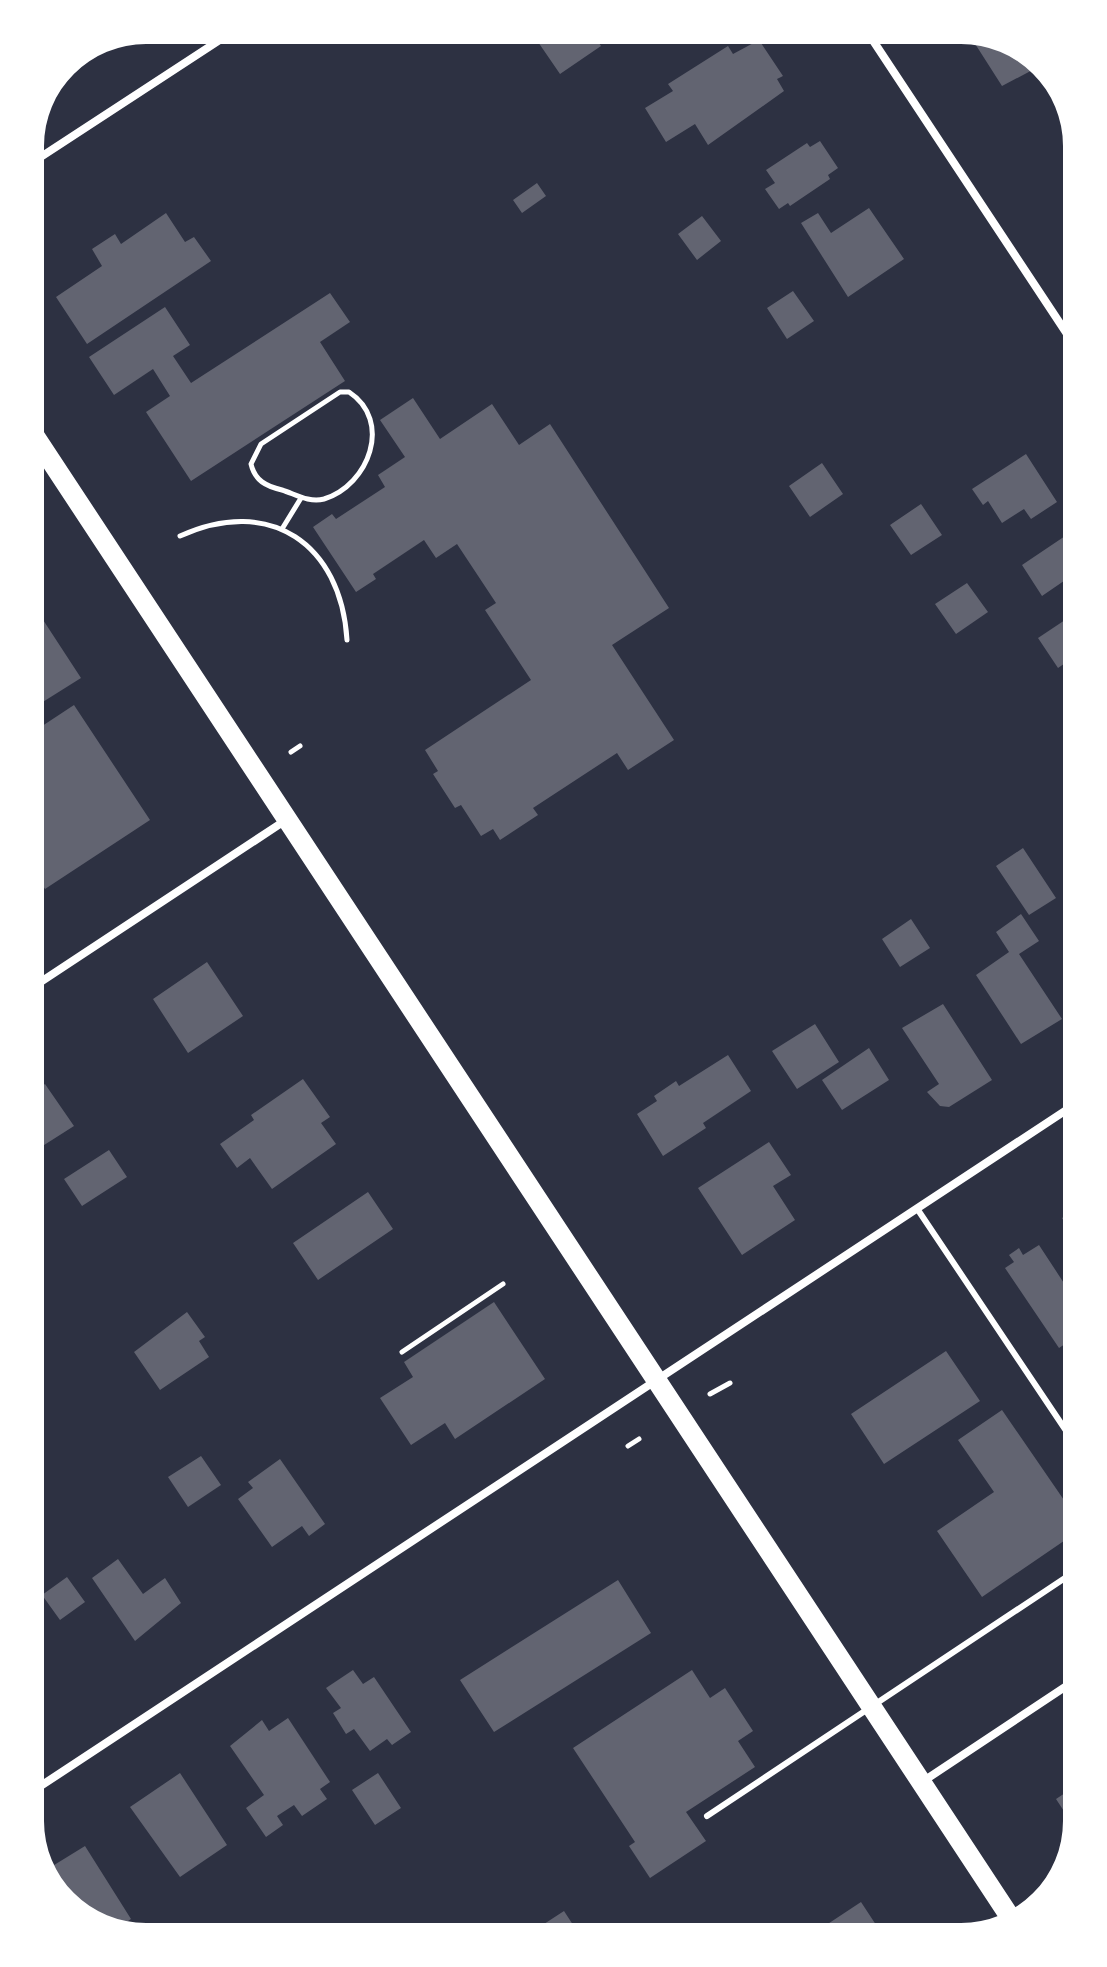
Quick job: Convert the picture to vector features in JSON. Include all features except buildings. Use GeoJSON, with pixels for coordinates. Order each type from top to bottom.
{"type":"FeatureCollection","features":[{"type":"Feature","properties":{"kind":"main road"},"geometry":{"type":"LineString","coordinates":[[44,450],[1007,1912]]}},
{"type":"Feature","properties":{"kind":"street"},"geometry":{"type":"LineString","coordinates":[[44,155],[214,44]]}},
{"type":"Feature","properties":{"kind":"street"},"geometry":{"type":"LineString","coordinates":[[875,44],[1063,328]]}},
{"type":"Feature","properties":{"kind":"street"},"geometry":{"type":"LineString","coordinates":[[44,980],[287,820]]}},
{"type":"Feature","properties":{"kind":"street"},"geometry":{"type":"LineString","coordinates":[[44,1784],[419,1540],[1063,1112]]}},
{"type":"Feature","properties":{"kind":"street"},"geometry":{"type":"LineString","coordinates":[[921,1783],[1063,1688]]}},
{"type":"Feature","properties":{"kind":"lane"},"geometry":{"type":"LineString","coordinates":[[918,1210],[1063,1426]]}},
{"type":"Feature","properties":{"kind":"lane"},"geometry":{"type":"LineString","coordinates":[[707,1816],[1063,1579]]}},
{"type":"Feature","properties":{"kind":"path"},"geometry":{"type":"LineString","coordinates":[[340,392],[349,392],[366,408],[371,424],[372,444],[368,464],[338,491],[321,500],[301,498],[260,480],[253,472],[253,454],[261,444],[340,392]]}},
{"type":"Feature","properties":{"kind":"path"},"geometry":{"type":"LineString","coordinates":[[282,529],[301,498]]}},
{"type":"Feature","properties":{"kind":"path"},"geometry":{"type":"LineString","coordinates":[[180,536],[204,525],[229,521],[256,522],[282,529],[305,544],[324,562],[338,586],[345,612],[347,640]]}},
{"type":"Feature","properties":{"kind":"path"},"geometry":{"type":"LineString","coordinates":[[291,752],[300,746]]}},
{"type":"Feature","properties":{"kind":"path"},"geometry":{"type":"LineString","coordinates":[[402,1352],[503,1284]]}},
{"type":"Feature","properties":{"kind":"path"},"geometry":{"type":"LineString","coordinates":[[710,1394],[730,1383]]}},
{"type":"Feature","properties":{"kind":"path"},"geometry":{"type":"LineString","coordinates":[[628,1446],[639,1439]]}}]}
